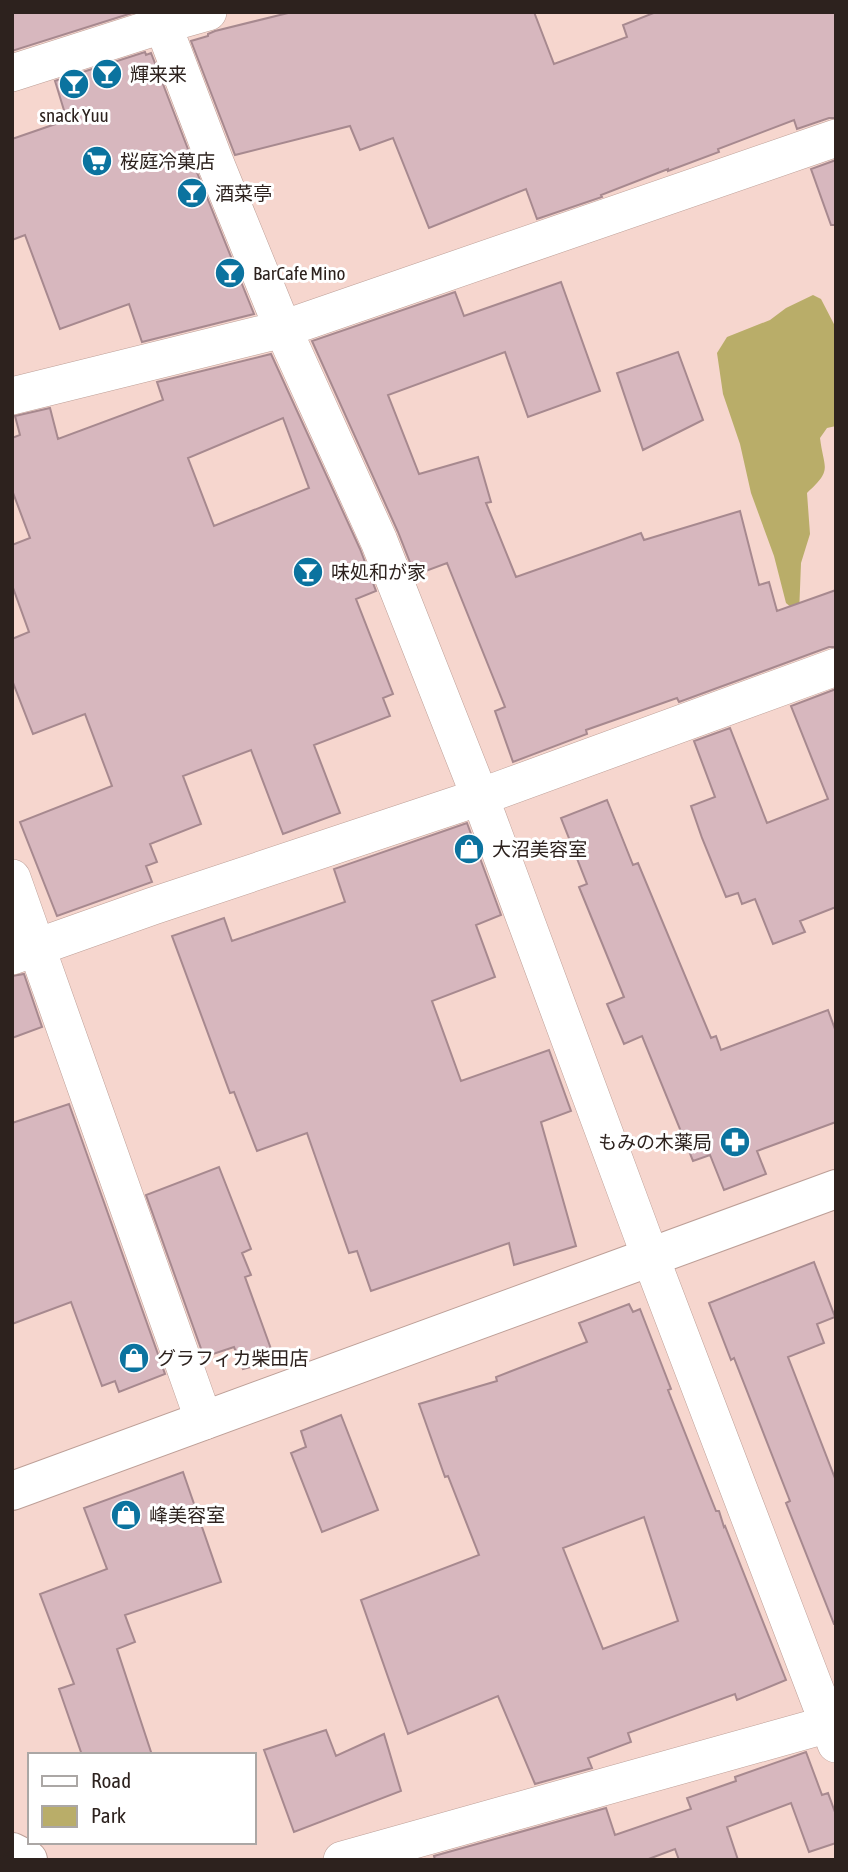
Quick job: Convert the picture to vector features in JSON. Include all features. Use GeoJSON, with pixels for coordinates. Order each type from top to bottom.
{"type":"FeatureCollection","features":[{"type":"Feature","properties":{"kind":"street"},"geometry":{"type":"LineString","coordinates":[[12,73],[160,18],[208,12]]}},
{"type":"Feature","properties":{"kind":"street"},"geometry":{"type":"LineString","coordinates":[[160,18],[283,329],[379,541],[480,797],[650,1256],[833,1730],[342,1860]]}},
{"type":"Feature","properties":{"kind":"street"},"geometry":{"type":"LineString","coordinates":[[12,396],[283,329],[836,138]]}},
{"type":"Feature","properties":{"kind":"street"},"geometry":{"type":"LineString","coordinates":[[25,952],[153,906],[480,797],[836,667]]}},
{"type":"Feature","properties":{"kind":"street"},"geometry":{"type":"LineString","coordinates":[[12,878],[25,952],[204,1420]]}},
{"type":"Feature","properties":{"kind":"street"},"geometry":{"type":"LineString","coordinates":[[12,1491],[836,1189]]}},
{"type":"Feature","properties":{"kind":"street"},"geometry":{"type":"LineString","coordinates":[[12,1852],[28,1860]]}},
{"type":"Feature","properties":{"kind":"green space"},"geometry":{"type":"Polygon","coordinates":[[[813,295],[821,299],[836,328],[836,426],[827,428],[820,438],[824,473],[807,493],[810,534],[801,563],[799,614],[786,603],[774,556],[751,493],[740,444],[723,394],[717,353],[727,337],[770,320],[786,308],[813,295]]]}},
{"type":"Feature","properties":{"kind":"building"},"geometry":{"type":"Polygon","coordinates":[[[12,12],[131,12],[132,13],[12,51],[12,12]]]}},
{"type":"Feature","properties":{"kind":"building"},"geometry":{"type":"Polygon","coordinates":[[[292,12],[534,12],[554,64],[627,37],[623,25],[656,12],[836,12],[836,118],[797,129],[794,120],[718,149],[719,152],[537,219],[526,189],[429,228],[393,138],[360,150],[350,126],[235,155],[191,41],[215,31],[292,12]]]}},
{"type":"Feature","properties":{"kind":"building"},"geometry":{"type":"Polygon","coordinates":[[[145,52],[146,55],[151,53],[254,314],[142,342],[129,304],[60,329],[25,235],[12,240],[12,139],[67,120],[55,81],[145,52]]]}},
{"type":"Feature","properties":{"kind":"building"},"geometry":{"type":"Polygon","coordinates":[[[836,160],[836,225],[831,225],[811,169],[836,160]]]}},
{"type":"Feature","properties":{"kind":"building"},"geometry":{"type":"Polygon","coordinates":[[[561,282],[600,391],[528,417],[505,352],[388,395],[419,474],[478,457],[491,502],[486,503],[516,577],[641,533],[644,540],[740,511],[759,585],[769,582],[777,611],[836,590],[836,647],[829,647],[679,702],[677,698],[586,730],[587,734],[513,762],[495,711],[505,707],[447,563],[415,575],[312,341],[455,292],[464,316],[561,282]]]}},
{"type":"Feature","properties":{"kind":"building"},"geometry":{"type":"Polygon","coordinates":[[[678,352],[703,420],[643,450],[617,373],[678,352]]]}},
{"type":"Feature","properties":{"kind":"building"},"geometry":{"type":"Polygon","coordinates":[[[271,354],[360,549],[376,591],[356,599],[393,694],[383,698],[390,716],[314,745],[340,813],[283,834],[251,750],[183,776],[201,824],[150,844],[157,862],[146,866],[152,882],[57,916],[20,822],[112,786],[85,714],[33,734],[12,680],[12,639],[29,632],[12,585],[12,545],[30,538],[12,490],[12,438],[20,435],[15,416],[50,408],[58,439],[163,400],[157,382],[271,354]],[[283,418],[188,458],[214,526],[309,488],[283,418]]]}},
{"type":"Feature","properties":{"kind":"building"},"geometry":{"type":"Polygon","coordinates":[[[836,689],[836,907],[800,921],[805,932],[773,944],[755,899],[742,904],[738,893],[726,897],[702,838],[691,806],[715,797],[694,741],[730,728],[767,823],[828,799],[791,706],[836,689]]]}},
{"type":"Feature","properties":{"kind":"building"},"geometry":{"type":"Polygon","coordinates":[[[607,800],[633,865],[638,863],[711,1038],[716,1036],[721,1050],[828,1010],[836,1032],[836,1122],[757,1151],[766,1174],[724,1190],[710,1155],[693,1161],[642,1036],[624,1044],[607,1004],[624,997],[579,887],[587,884],[561,818],[607,800]]]}},
{"type":"Feature","properties":{"kind":"building"},"geometry":{"type":"Polygon","coordinates":[[[467,823],[501,915],[476,925],[495,977],[432,1001],[461,1081],[549,1050],[571,1111],[541,1122],[576,1246],[514,1265],[509,1243],[371,1291],[357,1251],[349,1253],[307,1133],[257,1151],[234,1092],[230,1093],[172,936],[224,918],[232,941],[345,902],[334,869],[467,823]]]}},
{"type":"Feature","properties":{"kind":"building"},"geometry":{"type":"Polygon","coordinates":[[[24,974],[42,1027],[12,1038],[12,976],[24,974]]]}},
{"type":"Feature","properties":{"kind":"building"},"geometry":{"type":"Polygon","coordinates":[[[69,1104],[165,1374],[119,1392],[115,1381],[102,1386],[71,1302],[12,1324],[12,1123],[69,1104]]]}},
{"type":"Feature","properties":{"kind":"building"},"geometry":{"type":"Polygon","coordinates":[[[219,1167],[251,1249],[242,1253],[251,1275],[245,1277],[275,1360],[243,1369],[234,1347],[204,1357],[146,1195],[219,1167]]]}},
{"type":"Feature","properties":{"kind":"building"},"geometry":{"type":"Polygon","coordinates":[[[814,1262],[835,1317],[817,1324],[824,1343],[788,1357],[836,1481],[836,1624],[786,1503],[790,1501],[734,1358],[731,1360],[709,1303],[814,1262]]]}},
{"type":"Feature","properties":{"kind":"building"},"geometry":{"type":"Polygon","coordinates":[[[629,1304],[633,1312],[640,1309],[671,1389],[668,1390],[786,1680],[737,1700],[735,1694],[628,1733],[631,1742],[588,1758],[592,1768],[535,1784],[498,1696],[408,1734],[361,1600],[479,1555],[448,1476],[445,1477],[419,1404],[497,1381],[496,1377],[587,1342],[579,1323],[629,1304]],[[644,1517],[563,1548],[603,1649],[678,1621],[644,1517]]]}},
{"type":"Feature","properties":{"kind":"building"},"geometry":{"type":"Polygon","coordinates":[[[341,1415],[378,1510],[322,1532],[291,1453],[306,1447],[301,1431],[341,1415]]]}},
{"type":"Feature","properties":{"kind":"building"},"geometry":{"type":"Polygon","coordinates":[[[183,1472],[221,1582],[125,1615],[135,1642],[117,1649],[151,1753],[81,1753],[59,1689],[74,1684],[40,1594],[107,1569],[84,1508],[183,1472]]]}},
{"type":"Feature","properties":{"kind":"building"},"geometry":{"type":"Polygon","coordinates":[[[326,1730],[336,1756],[384,1734],[401,1791],[294,1832],[264,1750],[326,1730]]]}},
{"type":"Feature","properties":{"kind":"building"},"geometry":{"type":"Polygon","coordinates":[[[806,1752],[822,1795],[828,1793],[836,1815],[836,1843],[809,1852],[791,1803],[727,1827],[738,1860],[679,1860],[675,1849],[646,1860],[435,1860],[434,1856],[606,1808],[615,1835],[691,1809],[687,1798],[736,1781],[735,1777],[806,1752]]]}},
{"type":"Feature","properties":{"kind":"place","name":"輝来来"},"geometry":{"type":"Point","coordinates":[107,74]}},
{"type":"Feature","properties":{"kind":"place","name":"snack Yuu"},"geometry":{"type":"Point","coordinates":[74,84]}},
{"type":"Feature","properties":{"kind":"place","name":"桜庭冷菓店"},"geometry":{"type":"Point","coordinates":[97,161]}},
{"type":"Feature","properties":{"kind":"place","name":"酒菜亭"},"geometry":{"type":"Point","coordinates":[192,193]}},
{"type":"Feature","properties":{"kind":"place","name":"BarCafe Mino"},"geometry":{"type":"Point","coordinates":[230,273]}},
{"type":"Feature","properties":{"kind":"place","name":"味処和が家"},"geometry":{"type":"Point","coordinates":[308,572]}},
{"type":"Feature","properties":{"kind":"place","name":"大沼美容室"},"geometry":{"type":"Point","coordinates":[469,849]}},
{"type":"Feature","properties":{"kind":"place","name":"もみの木薬局"},"geometry":{"type":"Point","coordinates":[735,1142]}},
{"type":"Feature","properties":{"kind":"place","name":"グラフィカ柴田店"},"geometry":{"type":"Point","coordinates":[134,1358]}},
{"type":"Feature","properties":{"kind":"place","name":"峰美容室"},"geometry":{"type":"Point","coordinates":[126,1515]}}]}
